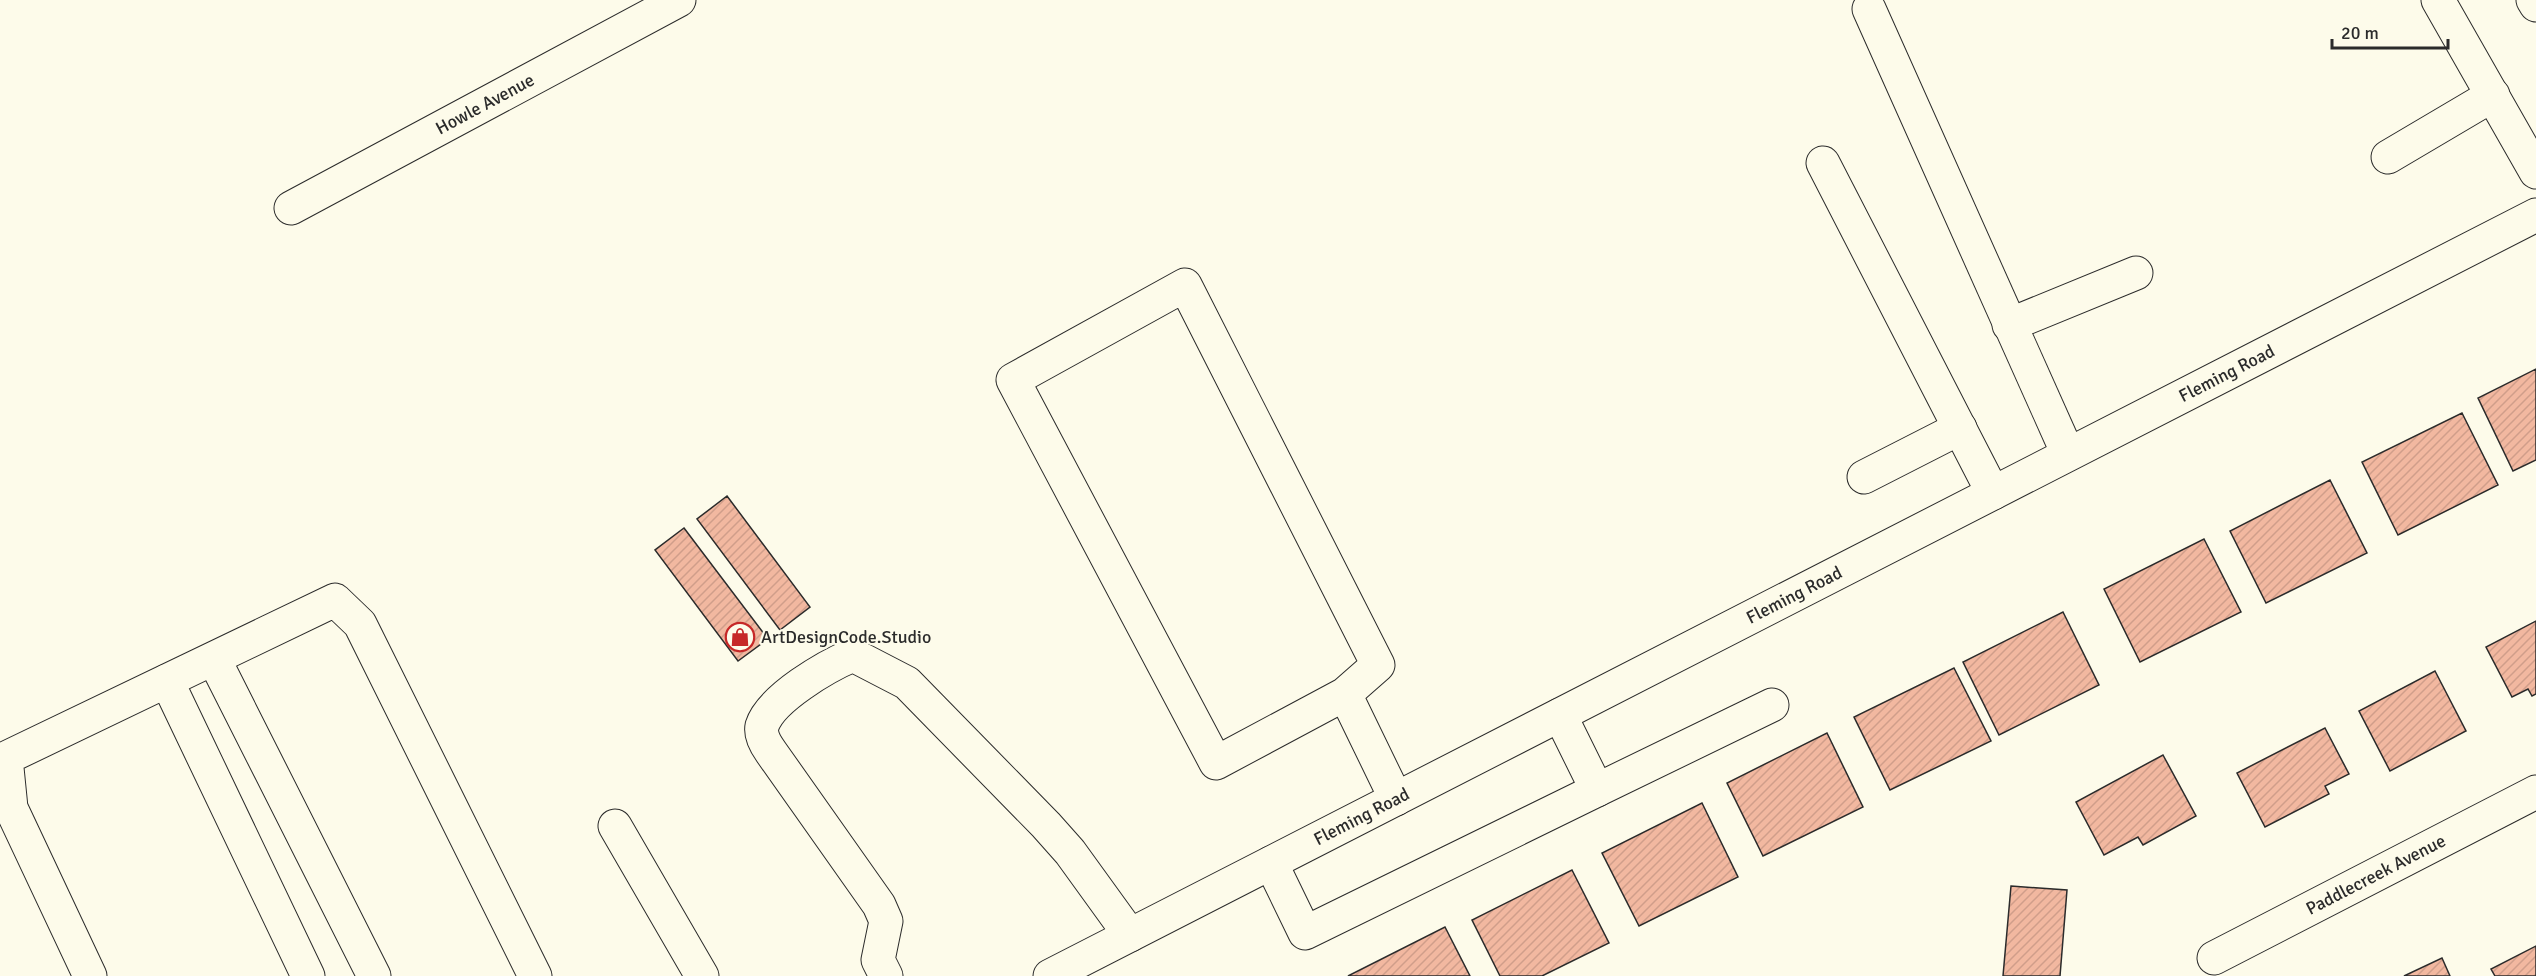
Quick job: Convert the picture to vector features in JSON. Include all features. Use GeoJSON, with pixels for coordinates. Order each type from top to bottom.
{"type":"FeatureCollection","features":[{"type":"Feature","properties":{"kind":"street","name":"Howle Avenue"},"geometry":{"type":"LineString","coordinates":[[291,208],[679,0]]}},
{"type":"Feature","properties":{"kind":"street"},"geometry":{"type":"LineString","coordinates":[[2438,0],[2536,172]]}},
{"type":"Feature","properties":{"kind":"street"},"geometry":{"type":"LineString","coordinates":[[2533,0],[2536,5]]}},
{"type":"Feature","properties":{"kind":"street"},"geometry":{"type":"LineString","coordinates":[[1869,9],[2068,454]]}},
{"type":"Feature","properties":{"kind":"street"},"geometry":{"type":"LineString","coordinates":[[2388,157],[2493,95]]}},
{"type":"Feature","properties":{"kind":"street"},"geometry":{"type":"LineString","coordinates":[[1823,163],[1993,493]]}},
{"type":"Feature","properties":{"kind":"street","name":"Fleming Road"},"geometry":{"type":"LineString","coordinates":[[1050,976],[2536,214]]}},
{"type":"Feature","properties":{"kind":"street"},"geometry":{"type":"LineString","coordinates":[[2009,325],[2136,273]]}},
{"type":"Feature","properties":{"kind":"street"},"geometry":{"type":"LineString","coordinates":[[1185,285],[1378,665],[1345,694],[1216,763],[1013,380],[1185,285]]}},
{"type":"Feature","properties":{"kind":"street"},"geometry":{"type":"LineString","coordinates":[[1864,477],[1960,428]]}},
{"type":"Feature","properties":{"kind":"street"},"geometry":{"type":"LineString","coordinates":[[90,976],[11,808],[6,758],[335,600],[360,624],[535,976]]}},
{"type":"Feature","properties":{"kind":"street"},"geometry":{"type":"LineString","coordinates":[[886,976],[878,960],[886,921],[879,905],[771,752],[764,741],[762,728],[771,712],[805,681],[829,665],[853,656],[908,683],[1070,852],[1130,935]]}},
{"type":"Feature","properties":{"kind":"street"},"geometry":{"type":"LineString","coordinates":[[214,658],[374,976]]}},
{"type":"Feature","properties":{"kind":"street"},"geometry":{"type":"LineString","coordinates":[[167,681],[304,966]]}},
{"type":"Feature","properties":{"kind":"street"},"geometry":{"type":"LineString","coordinates":[[1345,694],[1396,799]]}},
{"type":"Feature","properties":{"kind":"street"},"geometry":{"type":"LineString","coordinates":[[1271,863],[1305,933],[1772,705]]}},
{"type":"Feature","properties":{"kind":"street"},"geometry":{"type":"LineString","coordinates":[[1560,715],[1598,790]]}},
{"type":"Feature","properties":{"kind":"street","name":"Paddlecreek Avenue"},"geometry":{"type":"LineString","coordinates":[[2214,958],[2536,792]]}},
{"type":"Feature","properties":{"kind":"street"},"geometry":{"type":"LineString","coordinates":[[615,826],[702,976]]}},
{"type":"Feature","properties":{"kind":"building"},"geometry":{"type":"Polygon","coordinates":[[[2536,369],[2536,460],[2513,471],[2478,398],[2536,369]]]}},
{"type":"Feature","properties":{"kind":"building"},"geometry":{"type":"Polygon","coordinates":[[[2462,413],[2498,485],[2398,535],[2362,462],[2462,413]]]}},
{"type":"Feature","properties":{"kind":"building"},"geometry":{"type":"Polygon","coordinates":[[[2330,480],[2367,553],[2266,603],[2230,531],[2330,480]]]}},
{"type":"Feature","properties":{"kind":"building"},"geometry":{"type":"Polygon","coordinates":[[[727,496],[810,607],[780,630],[697,519],[727,496]]]}},
{"type":"Feature","properties":{"kind":"building"},"geometry":{"type":"Polygon","coordinates":[[[684,528],[768,639],[738,661],[655,550],[684,528]]]}},
{"type":"Feature","properties":{"kind":"building"},"geometry":{"type":"Polygon","coordinates":[[[2204,539],[2241,612],[2140,662],[2104,589],[2204,539]]]}},
{"type":"Feature","properties":{"kind":"building"},"geometry":{"type":"Polygon","coordinates":[[[2063,612],[2099,685],[1999,735],[1963,662],[2063,612]]]}},
{"type":"Feature","properties":{"kind":"building"},"geometry":{"type":"Polygon","coordinates":[[[2536,621],[2536,694],[2532,696],[2528,689],[2512,697],[2486,647],[2536,621]]]}},
{"type":"Feature","properties":{"kind":"building"},"geometry":{"type":"Polygon","coordinates":[[[1954,668],[1991,741],[1890,790],[1854,717],[1954,668]]]}},
{"type":"Feature","properties":{"kind":"building"},"geometry":{"type":"Polygon","coordinates":[[[2435,671],[2466,731],[2390,771],[2359,711],[2435,671]]]}},
{"type":"Feature","properties":{"kind":"building"},"geometry":{"type":"Polygon","coordinates":[[[2325,728],[2349,774],[2325,786],[2329,794],[2265,827],[2237,773],[2325,728]]]}},
{"type":"Feature","properties":{"kind":"building"},"geometry":{"type":"Polygon","coordinates":[[[1827,733],[1863,807],[1763,856],[1727,783],[1827,733]]]}},
{"type":"Feature","properties":{"kind":"building"},"geometry":{"type":"Polygon","coordinates":[[[2163,755],[2196,816],[2143,845],[2138,837],[2104,855],[2076,802],[2163,755]]]}},
{"type":"Feature","properties":{"kind":"building"},"geometry":{"type":"Polygon","coordinates":[[[1702,803],[1738,877],[1639,926],[1602,853],[1702,803]]]}},
{"type":"Feature","properties":{"kind":"building"},"geometry":{"type":"Polygon","coordinates":[[[1572,870],[1609,943],[1542,976],[1500,976],[1472,920],[1572,870]]]}},
{"type":"Feature","properties":{"kind":"building"},"geometry":{"type":"Polygon","coordinates":[[[2011,886],[2067,890],[2060,976],[2003,976],[2011,886]]]}},
{"type":"Feature","properties":{"kind":"building"},"geometry":{"type":"Polygon","coordinates":[[[1445,927],[1470,976],[1348,976],[1445,927]]]}},
{"type":"Feature","properties":{"kind":"building"},"geometry":{"type":"Polygon","coordinates":[[[2536,946],[2536,976],[2495,976],[2491,969],[2536,946]]]}},
{"type":"Feature","properties":{"kind":"building"},"geometry":{"type":"Polygon","coordinates":[[[2442,958],[2450,976],[2404,976],[2442,958]]]}},
{"type":"Feature","properties":{"kind":"place","name":"ArtDesignCode.Studio"},"geometry":{"type":"Point","coordinates":[740,637]}}]}
